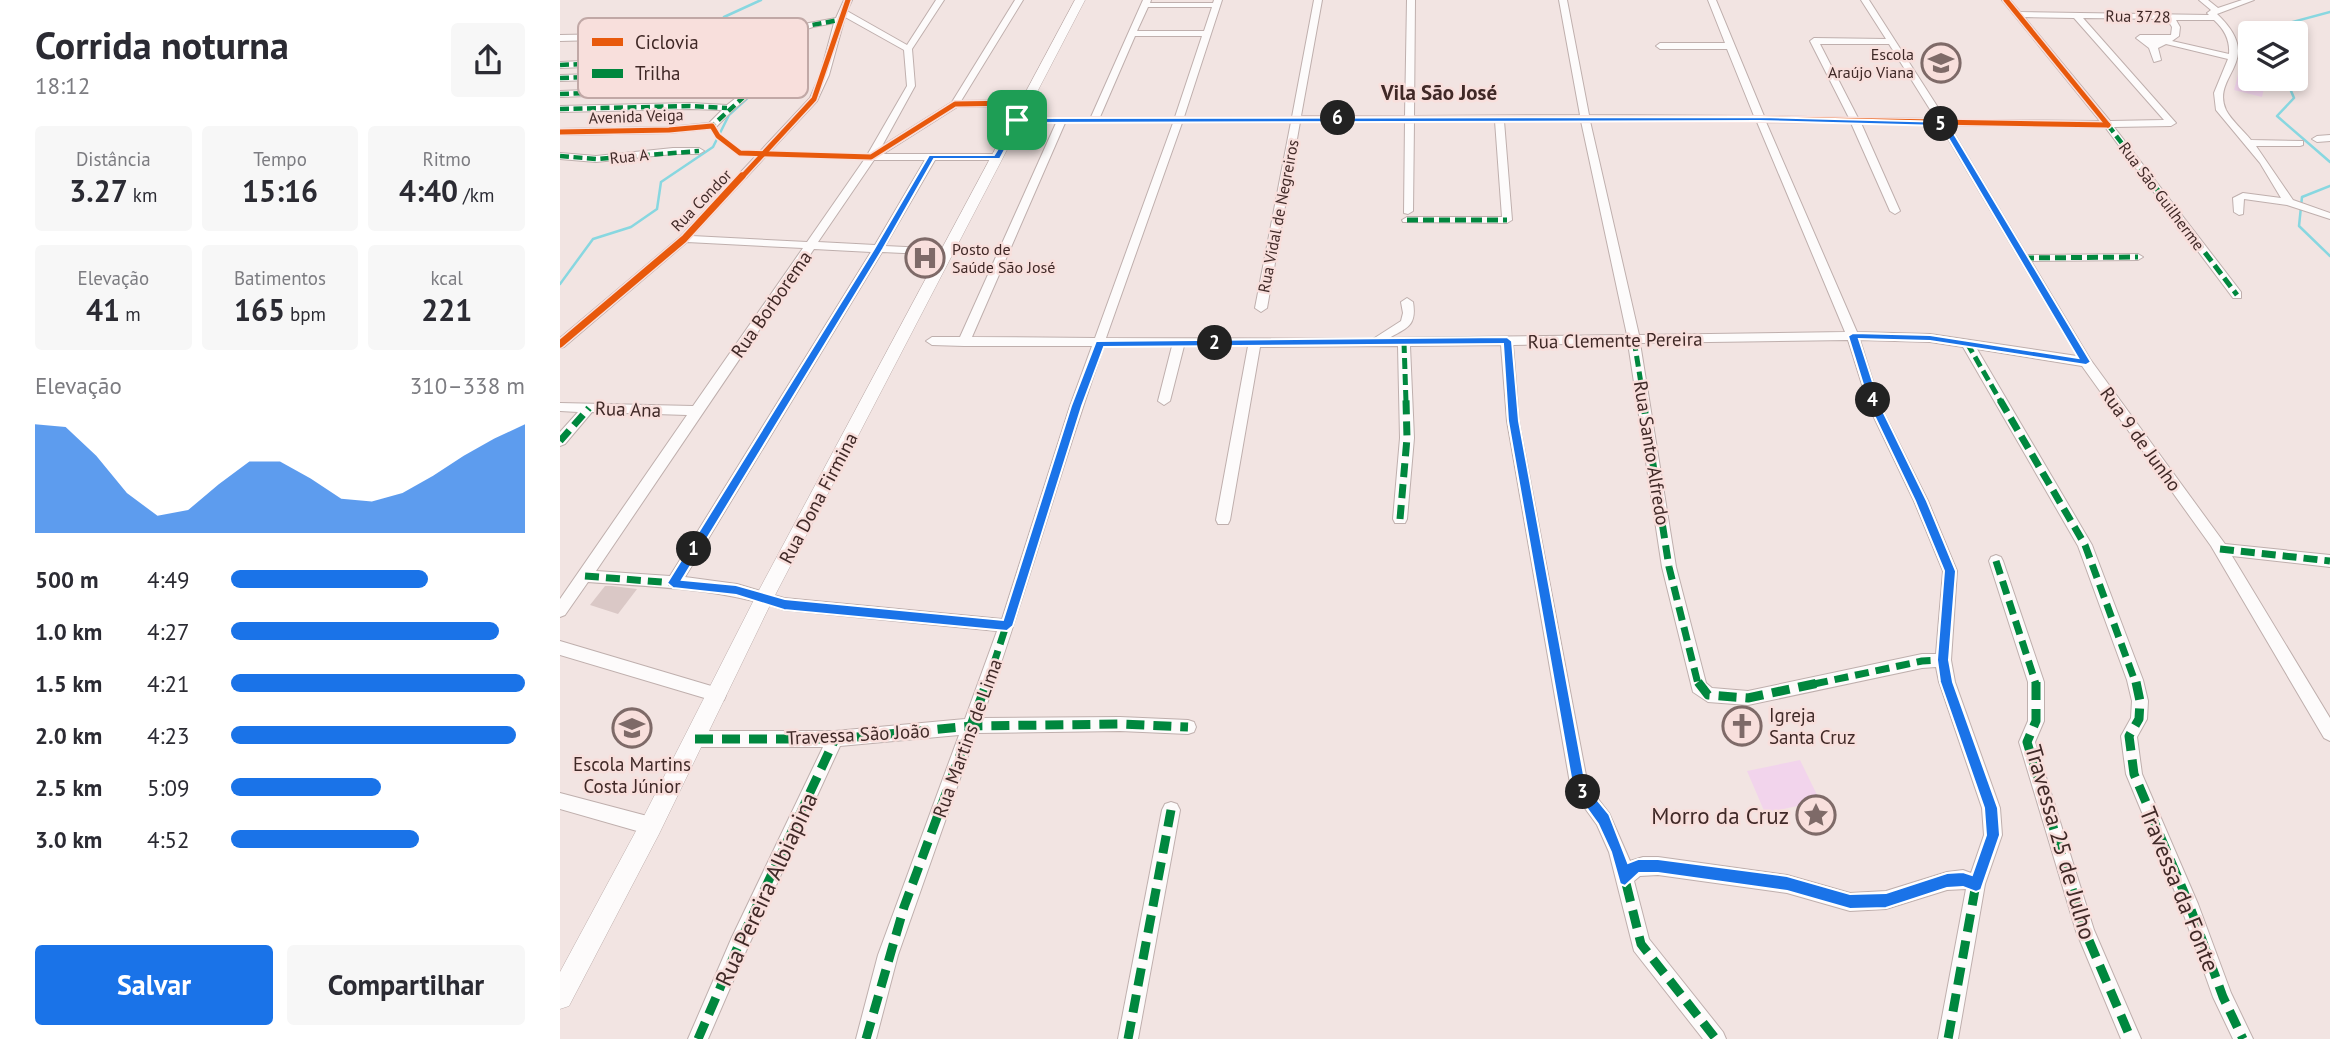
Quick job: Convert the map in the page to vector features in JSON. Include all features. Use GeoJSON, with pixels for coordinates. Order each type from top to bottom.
{"type":"FeatureCollection","features":[{"type":"Feature","properties":{"kind":"street","name":"Rua Condor"},"geometry":{"type":"LineString","coordinates":[[560,344],[684,239],[814,99],[824,82],[840,16],[848,0]]}},
{"type":"Feature","properties":{"kind":"street"},"geometry":{"type":"LineString","coordinates":[[808,26],[840,16],[908,49],[940,0]]}},
{"type":"Feature","properties":{"kind":"street"},"geometry":{"type":"LineString","coordinates":[[871,157],[955,104],[1019,0]]}},
{"type":"Feature","properties":{"kind":"street","name":"Rua Dona Firmina"},"geometry":{"type":"LineString","coordinates":[[563,984],[651,826],[765,597],[1080,0]]}},
{"type":"Feature","properties":{"kind":"street","name":"Rua Vidal de Negreiros"},"geometry":{"type":"LineString","coordinates":[[1261,308],[1318,0]]}},
{"type":"Feature","properties":{"kind":"street"},"geometry":{"type":"LineString","coordinates":[[1411,0],[1407,215],[1507,220],[1499,118]]}},
{"type":"Feature","properties":{"kind":"street","name":"Rua Santo Alfredo"},"geometry":{"type":"LineString","coordinates":[[1563,0],[1585,119],[1634,340],[1669,567],[1699,687],[1708,695],[1748,698],[1922,661],[1943,660]]}},
{"type":"Feature","properties":{"kind":"street"},"geometry":{"type":"LineString","coordinates":[[1712,0],[1853,336],[1875,407],[1921,501],[1950,571],[1943,660],[1947,682],[1991,808],[1993,835],[1976,884],[1948,1039]]}},
{"type":"Feature","properties":{"kind":"street","name":"Rua 9 de Junho"},"geometry":{"type":"LineString","coordinates":[[1865,0],[1944,124],[2086,362],[2220,549],[2330,733]]}},
{"type":"Feature","properties":{"kind":"street","name":"Rua São Guilherme"},"geometry":{"type":"LineString","coordinates":[[2006,0],[2108,125],[2237,295]]}},
{"type":"Feature","properties":{"kind":"street"},"geometry":{"type":"LineString","coordinates":[[2203,0],[2227,28],[2234,44],[2233,58],[2219,93],[2221,110],[2264,162],[2289,202]]}},
{"type":"Feature","properties":{"kind":"street","name":"Rua 3728"},"geometry":{"type":"LineString","coordinates":[[2018,14],[2170,17],[2215,14],[2250,0]]}},
{"type":"Feature","properties":{"kind":"street"},"geometry":{"type":"LineString","coordinates":[[1094,120],[1146,2],[1217,2]]}},
{"type":"Feature","properties":{"kind":"street","name":"Rua Martins de Lima"},"geometry":{"type":"LineString","coordinates":[[866,1039],[888,955],[1007,626],[1061,452],[1217,2]]}},
{"type":"Feature","properties":{"kind":"street"},"geometry":{"type":"LineString","coordinates":[[1017,120],[1760,119],[2108,125],[2171,122],[2076,15]]}},
{"type":"Feature","properties":{"kind":"street"},"geometry":{"type":"LineString","coordinates":[[2153,47],[2175,36],[2176,27],[2170,17]]}},
{"type":"Feature","properties":{"kind":"street"},"geometry":{"type":"LineString","coordinates":[[1131,34],[1208,33]]}},
{"type":"Feature","properties":{"kind":"street"},"geometry":{"type":"LineString","coordinates":[[560,38],[578,38]]}},
{"type":"Feature","properties":{"kind":"street"},"geometry":{"type":"LineString","coordinates":[[2157,60],[2153,47],[2140,38],[2166,39],[2233,58]]}},
{"type":"Feature","properties":{"kind":"street"},"geometry":{"type":"LineString","coordinates":[[1892,41],[1814,41],[1855,121],[1895,211]]}},
{"type":"Feature","properties":{"kind":"street"},"geometry":{"type":"LineString","coordinates":[[1660,46],[1731,46]]}},
{"type":"Feature","properties":{"kind":"street","name":"Rua Borborema"},"geometry":{"type":"LineString","coordinates":[[560,611],[871,157],[911,86],[908,49]]}},
{"type":"Feature","properties":{"kind":"street"},"geometry":{"type":"LineString","coordinates":[[560,65],[578,64]]}},
{"type":"Feature","properties":{"kind":"street"},"geometry":{"type":"LineString","coordinates":[[560,78],[578,77]]}},
{"type":"Feature","properties":{"kind":"street"},"geometry":{"type":"LineString","coordinates":[[560,94],[578,93]]}},
{"type":"Feature","properties":{"kind":"street"},"geometry":{"type":"LineString","coordinates":[[560,109],[677,106],[727,108],[740,98]]}},
{"type":"Feature","properties":{"kind":"street"},"geometry":{"type":"LineString","coordinates":[[955,104],[1026,103]]}},
{"type":"Feature","properties":{"kind":"street","name":"Avenida Veiga"},"geometry":{"type":"LineString","coordinates":[[560,132],[669,130],[712,125],[727,108]]}},
{"type":"Feature","properties":{"kind":"street"},"geometry":{"type":"LineString","coordinates":[[964,342],[1060,121]]}},
{"type":"Feature","properties":{"kind":"street"},"geometry":{"type":"LineString","coordinates":[[2317,139],[2330,138]]}},
{"type":"Feature","properties":{"kind":"street"},"geometry":{"type":"LineString","coordinates":[[2247,143],[2300,143]]}},
{"type":"Feature","properties":{"kind":"street","name":"Rua A"},"geometry":{"type":"LineString","coordinates":[[560,156],[596,159],[699,151]]}},
{"type":"Feature","properties":{"kind":"street"},"geometry":{"type":"LineString","coordinates":[[871,157],[997,157]]}},
{"type":"Feature","properties":{"kind":"street"},"geometry":{"type":"LineString","coordinates":[[673,583],[932,157]]}},
{"type":"Feature","properties":{"kind":"street"},"geometry":{"type":"LineString","coordinates":[[2239,212],[2238,198],[2242,196],[2289,202],[2330,216]]}},
{"type":"Feature","properties":{"kind":"street"},"geometry":{"type":"LineString","coordinates":[[684,239],[946,252]]}},
{"type":"Feature","properties":{"kind":"street"},"geometry":{"type":"LineString","coordinates":[[2023,258],[2138,257]]}},
{"type":"Feature","properties":{"kind":"street"},"geometry":{"type":"LineString","coordinates":[[1372,342],[1391,335],[1406,323],[1409,313],[1407,302]]}},
{"type":"Feature","properties":{"kind":"street","name":"Rua Clemente Pereira"},"geometry":{"type":"LineString","coordinates":[[932,341],[1100,344],[1853,336],[1930,338],[2086,362]]}},
{"type":"Feature","properties":{"kind":"street"},"geometry":{"type":"LineString","coordinates":[[1507,341],[1513,421],[1580,789],[1604,819],[1618,851],[1641,944],[1716,1039]]}},
{"type":"Feature","properties":{"kind":"street"},"geometry":{"type":"LineString","coordinates":[[1399,519],[1407,438],[1404,342]]}},
{"type":"Feature","properties":{"kind":"street"},"geometry":{"type":"LineString","coordinates":[[1164,401],[1179,343]]}},
{"type":"Feature","properties":{"kind":"street"},"geometry":{"type":"LineString","coordinates":[[1223,520],[1255,343]]}},
{"type":"Feature","properties":{"kind":"street","name":"Travessa da Fonte"},"geometry":{"type":"LineString","coordinates":[[1967,343],[2085,545],[2135,680],[2140,701],[2139,719],[2129,736],[2129,754],[2134,774],[2189,904],[2223,997],[2244,1039]]}},
{"type":"Feature","properties":{"kind":"street","name":"Rua Ana"},"geometry":{"type":"LineString","coordinates":[[560,407],[697,411]]}},
{"type":"Feature","properties":{"kind":"street"},"geometry":{"type":"LineString","coordinates":[[560,441],[589,408]]}},
{"type":"Feature","properties":{"kind":"street"},"geometry":{"type":"LineString","coordinates":[[2220,549],[2330,561]]}},
{"type":"Feature","properties":{"kind":"street","name":"Travessa 25 de Julho"},"geometry":{"type":"LineString","coordinates":[[1996,561],[2036,682],[2036,721],[2027,742],[2085,931],[2131,1039]]}},
{"type":"Feature","properties":{"kind":"street"},"geometry":{"type":"LineString","coordinates":[[585,576],[673,583],[765,597],[784,604],[1007,626]]}},
{"type":"Feature","properties":{"kind":"street"},"geometry":{"type":"LineString","coordinates":[[560,648],[718,695]]}},
{"type":"Feature","properties":{"kind":"street","name":"Travessa São João"},"geometry":{"type":"LineString","coordinates":[[695,739],[835,739],[972,726],[1120,724],[1188,727]]}},
{"type":"Feature","properties":{"kind":"street","name":"Rua Pereira Albiapina"},"geometry":{"type":"LineString","coordinates":[[698,1039],[739,944],[835,739]]}},
{"type":"Feature","properties":{"kind":"street"},"geometry":{"type":"LineString","coordinates":[[560,802],[651,826]]}},
{"type":"Feature","properties":{"kind":"street"},"geometry":{"type":"LineString","coordinates":[[1128,1039],[1171,810]]}},
{"type":"Feature","properties":{"kind":"street"},"geometry":{"type":"LineString","coordinates":[[1625,878],[1630,870],[1638,866],[1658,866],[1787,884],[1850,902],[1886,900],[1947,881],[1963,879],[1976,884]]}},
{"type":"Feature","properties":{"kind":"shaded area"},"geometry":{"type":"Polygon","coordinates":[[[2238,75],[2238,91],[2234,90],[2238,75]]]}},
{"type":"Feature","properties":{"kind":"shaded area"},"geometry":{"type":"Polygon","coordinates":[[[2238,91],[2263,91],[2262,97],[2238,91]]]}},
{"type":"Feature","properties":{"kind":"shaded area"},"geometry":{"type":"Polygon","coordinates":[[[1800,760],[1820,801],[1765,813],[1747,771],[1800,760]]]}},
{"type":"Feature","properties":{"kind":"building"},"geometry":{"type":"Polygon","coordinates":[[[605,586],[637,589],[618,614],[590,605],[605,586]]]}},
{"type":"Feature","properties":{"kind":"building","name":"Igreja Santa Cruz"},"geometry":{"type":"Polygon","coordinates":[[[1742,714],[1751,718],[1755,727],[1751,736],[1742,740],[1733,736],[1729,727],[1733,718],[1742,714]]]}},
{"type":"Feature","properties":{"kind":"waterway"},"geometry":{"type":"LineString","coordinates":[[723,18],[761,0]]}},
{"type":"Feature","properties":{"kind":"waterway"},"geometry":{"type":"LineString","coordinates":[[2296,21],[2330,12]]}},
{"type":"Feature","properties":{"kind":"waterway"},"geometry":{"type":"LineString","coordinates":[[2291,91],[2294,98],[2277,116],[2330,162]]}},
{"type":"Feature","properties":{"kind":"waterway"},"geometry":{"type":"LineString","coordinates":[[560,284],[593,239],[631,227],[657,209],[661,182],[713,147],[729,115],[748,98]]}},
{"type":"Feature","properties":{"kind":"waterway"},"geometry":{"type":"LineString","coordinates":[[2330,186],[2302,197],[2299,226],[2330,256]]}},
{"type":"Feature","properties":{"kind":"marked path"},"geometry":{"type":"LineString","coordinates":[[808,26],[839,20]]}},
{"type":"Feature","properties":{"kind":"marked path"},"geometry":{"type":"LineString","coordinates":[[560,65],[578,64]]}},
{"type":"Feature","properties":{"kind":"marked path"},"geometry":{"type":"LineString","coordinates":[[560,78],[578,77]]}},
{"type":"Feature","properties":{"kind":"marked path"},"geometry":{"type":"LineString","coordinates":[[560,94],[578,93]]}},
{"type":"Feature","properties":{"kind":"marked path"},"geometry":{"type":"LineString","coordinates":[[707,126],[712,126],[742,98]]}},
{"type":"Feature","properties":{"kind":"marked path"},"geometry":{"type":"LineString","coordinates":[[560,109],[690,106],[727,108]]}},
{"type":"Feature","properties":{"kind":"marked path"},"geometry":{"type":"LineString","coordinates":[[2108,125],[2237,295]]}},
{"type":"Feature","properties":{"kind":"marked path"},"geometry":{"type":"LineString","coordinates":[[560,156],[596,159],[699,151]]}},
{"type":"Feature","properties":{"kind":"marked path"},"geometry":{"type":"LineString","coordinates":[[1407,220],[1507,220]]}},
{"type":"Feature","properties":{"kind":"marked path"},"geometry":{"type":"LineString","coordinates":[[2023,258],[2138,257]]}},
{"type":"Feature","properties":{"kind":"marked path"},"geometry":{"type":"LineString","coordinates":[[1853,336],[1875,407],[1921,501],[1950,571],[1943,660],[1947,682],[1991,808],[1993,835],[1976,884],[1948,1039]]}},
{"type":"Feature","properties":{"kind":"marked path"},"geometry":{"type":"LineString","coordinates":[[1507,340],[1513,421],[1580,789],[1603,819],[1618,851],[1641,944],[1716,1039]]}},
{"type":"Feature","properties":{"kind":"marked path"},"geometry":{"type":"LineString","coordinates":[[1634,340],[1669,567],[1699,687],[1708,695],[1748,698],[1922,661],[1943,660]]}},
{"type":"Feature","properties":{"kind":"marked path"},"geometry":{"type":"LineString","coordinates":[[1400,519],[1407,438],[1404,342]]}},
{"type":"Feature","properties":{"kind":"marked path"},"geometry":{"type":"LineString","coordinates":[[1967,343],[2085,545],[2135,680],[2140,701],[2139,719],[2129,736],[2134,774],[2189,904],[2223,997],[2243,1039]]}},
{"type":"Feature","properties":{"kind":"marked path"},"geometry":{"type":"LineString","coordinates":[[866,1039],[904,907],[984,692],[1069,430],[1100,344]]}},
{"type":"Feature","properties":{"kind":"marked path"},"geometry":{"type":"LineString","coordinates":[[560,441],[589,408]]}},
{"type":"Feature","properties":{"kind":"marked path"},"geometry":{"type":"LineString","coordinates":[[2220,549],[2330,561]]}},
{"type":"Feature","properties":{"kind":"marked path"},"geometry":{"type":"LineString","coordinates":[[1996,561],[2036,682],[2036,721],[2027,742],[2085,931],[2131,1039]]}},
{"type":"Feature","properties":{"kind":"marked path"},"geometry":{"type":"LineString","coordinates":[[585,576],[712,586],[737,590],[784,604],[1007,626]]}},
{"type":"Feature","properties":{"kind":"marked path"},"geometry":{"type":"LineString","coordinates":[[695,739],[835,739],[972,726],[1120,724],[1188,727]]}},
{"type":"Feature","properties":{"kind":"marked path"},"geometry":{"type":"LineString","coordinates":[[698,1039],[739,944],[835,739]]}},
{"type":"Feature","properties":{"kind":"marked path"},"geometry":{"type":"LineString","coordinates":[[1128,1039],[1171,810]]}},
{"type":"Feature","properties":{"kind":"marked path"},"geometry":{"type":"LineString","coordinates":[[1625,879],[1635,868],[1658,866],[1787,884],[1850,902],[1886,900],[1947,881],[1963,879],[1976,884]]}},
{"type":"Feature","properties":{"kind":"cycle path"},"geometry":{"type":"LineString","coordinates":[[560,344],[684,239],[814,99],[825,75],[838,24],[848,0]]}},
{"type":"Feature","properties":{"kind":"cycle path"},"geometry":{"type":"LineString","coordinates":[[2006,0],[2108,125]]}},
{"type":"Feature","properties":{"kind":"cycle path"},"geometry":{"type":"LineString","coordinates":[[560,132],[669,130],[712,126],[718,136],[740,153],[871,157],[955,104],[1026,103],[1017,120],[1760,119],[2108,125]]}},
{"type":"Feature","properties":{"kind":"place","name":"Escola Araújo Viana"},"geometry":{"type":"Point","coordinates":[1941,63]}},
{"type":"Feature","properties":{"kind":"place","name":"Posto de Saúde São José"},"geometry":{"type":"Point","coordinates":[925,258]}},
{"type":"Feature","properties":{"kind":"place","name":"Igreja Santa Cruz"},"geometry":{"type":"Point","coordinates":[1742,726]}},
{"type":"Feature","properties":{"kind":"place","name":"Escola Martins Costa Júnior"},"geometry":{"type":"Point","coordinates":[632,728]}},
{"type":"Feature","properties":{"kind":"place","name":"Morro da Cruz"},"geometry":{"type":"Point","coordinates":[1816,815]}},
{"type":"Feature","properties":{"kind":"district","name":"Vila São José"},"geometry":{"type":"Point","coordinates":[1439,92]}},
{"type":"Feature","properties":{"kind":"route"},"geometry":{"type":"LineString","coordinates":[[1760,119],[1944,124],[2086,362],[1930,338],[1853,336],[1875,407],[1921,501],[1950,571],[1943,660],[1947,682],[1991,808],[1993,835],[1976,884],[1963,879],[1947,881],[1886,900],[1850,902],[1787,884],[1658,866],[1638,866],[1630,870],[1625,878],[1618,851],[1604,819],[1580,789],[1559,686],[1513,421],[1507,341],[1100,344],[1076,406],[1007,626],[784,604],[736,590],[673,583],[932,157],[997,157],[1017,120],[1760,119]]}}]}
